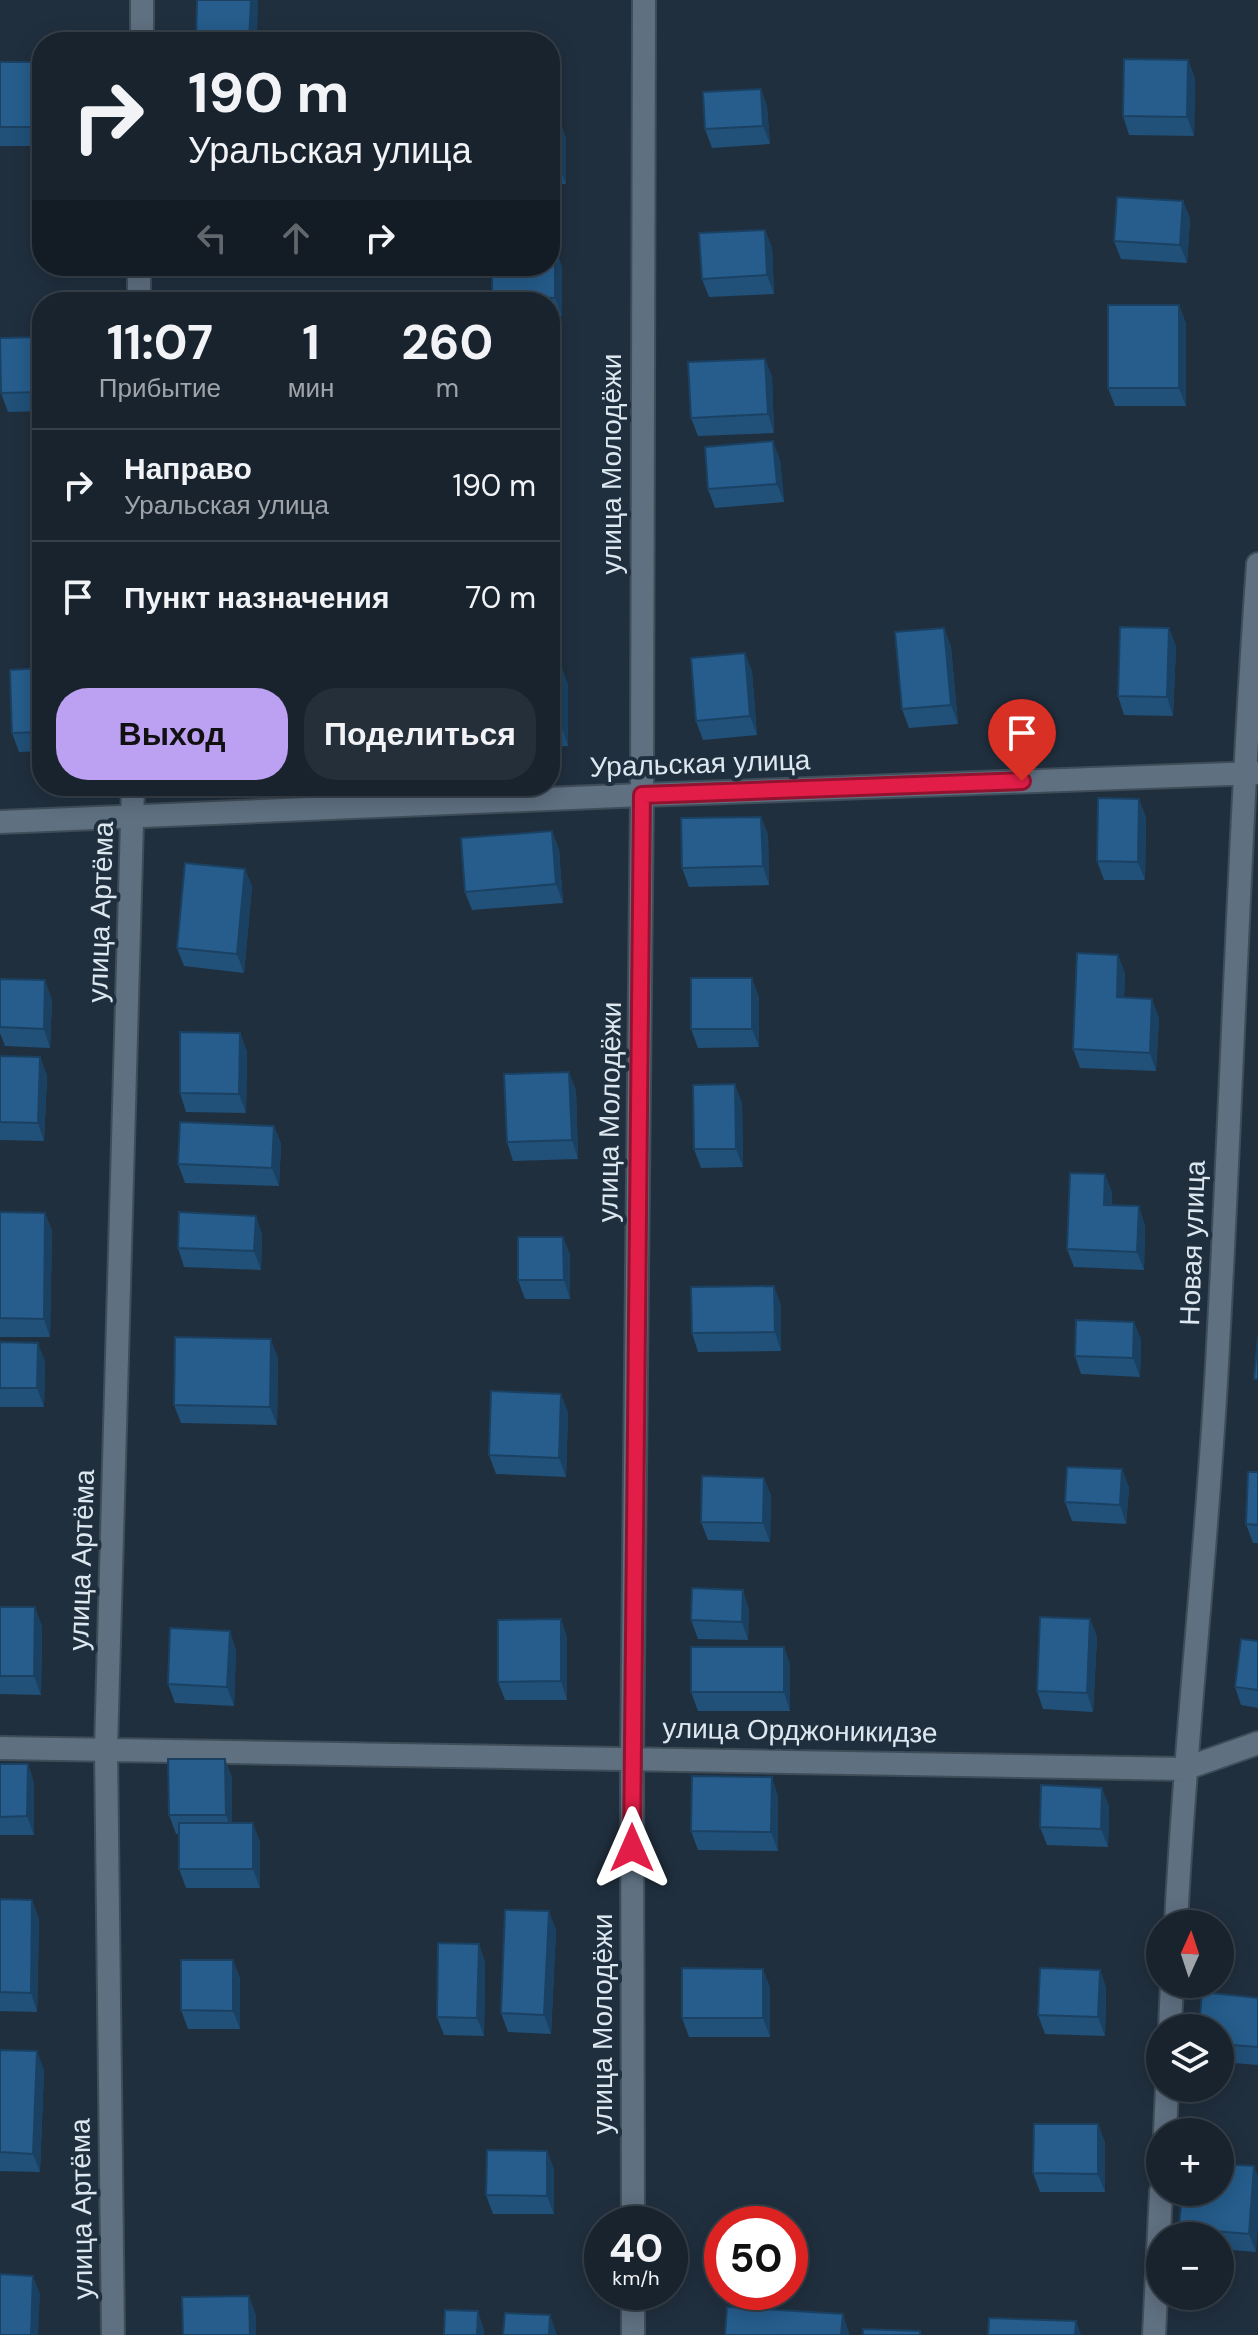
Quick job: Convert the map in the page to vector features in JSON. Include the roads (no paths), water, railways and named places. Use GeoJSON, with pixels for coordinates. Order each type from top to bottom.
{"type":"FeatureCollection","features":[{"type":"Feature","properties":{"kind":"street"},"geometry":{"type":"LineString","coordinates":[[142,0],[142,32]]}},
{"type":"Feature","properties":{"kind":"street","name":"улица Молодёжи"},"geometry":{"type":"LineString","coordinates":[[633,2206],[632,1757],[642,795],[644,0]]}},
{"type":"Feature","properties":{"kind":"street","name":"Новая улица"},"geometry":{"type":"LineString","coordinates":[[1177,1910],[1184,1769],[1217,1367],[1250,773],[1258,564]]}},
{"type":"Feature","properties":{"kind":"street","name":"Уральская улица"},"geometry":{"type":"LineString","coordinates":[[0,822],[1250,773]]}},
{"type":"Feature","properties":{"kind":"street","name":"улица Артёма"},"geometry":{"type":"LineString","coordinates":[[113,2335],[106,1748],[133,796]]}},
{"type":"Feature","properties":{"kind":"street","name":"улица Орджоникидзе"},"geometry":{"type":"LineString","coordinates":[[0,1748],[1184,1769],[1258,1743]]}},
{"type":"Feature","properties":{"kind":"street"},"geometry":{"type":"LineString","coordinates":[[1154,2335],[1160,2206]]}},
{"type":"Feature","properties":{"kind":"street"},"geometry":{"type":"LineString","coordinates":[[633,2310],[633,2335]]}}]}
